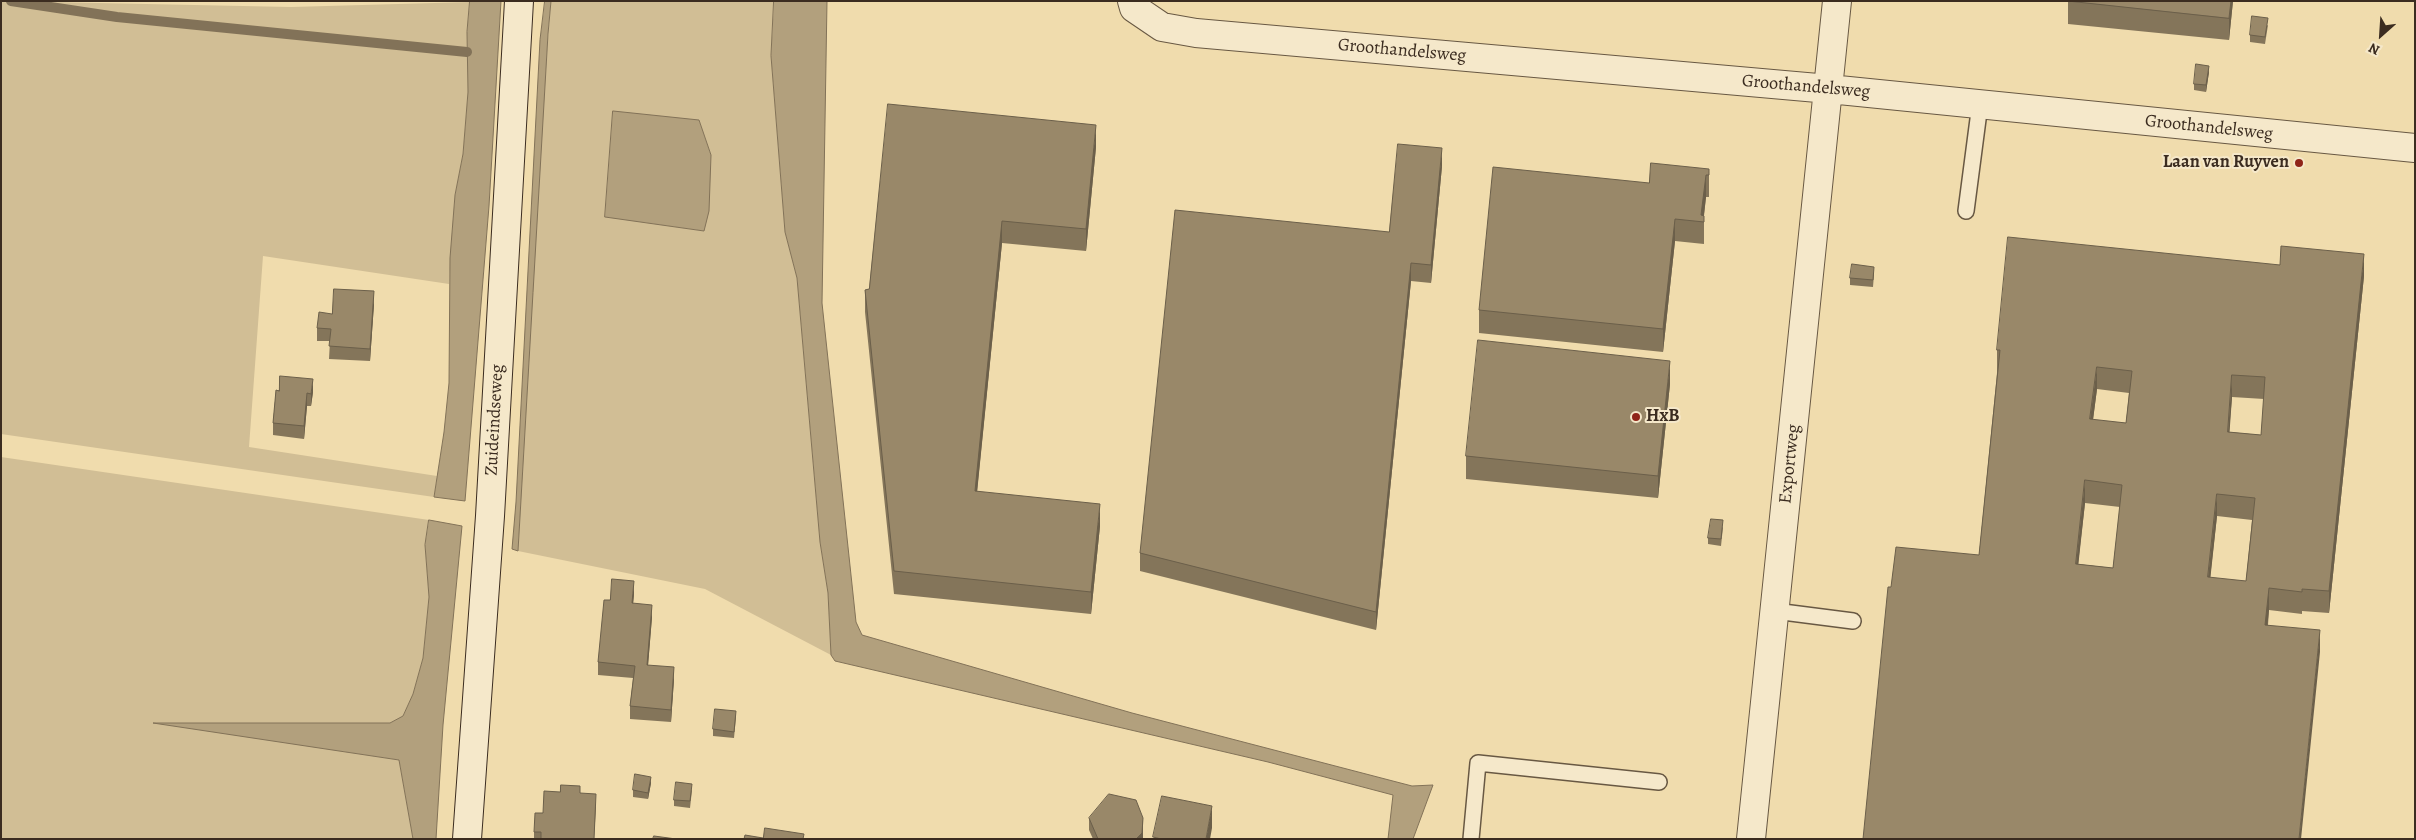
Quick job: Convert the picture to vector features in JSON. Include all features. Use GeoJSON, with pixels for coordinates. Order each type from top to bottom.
{"type":"FeatureCollection","features":[{"type":"Feature","properties":{"kind":"street","name":"Zuideindseweg"},"geometry":{"type":"LineString","coordinates":[[467,839],[491,506],[519,1]]}},
{"type":"Feature","properties":{"kind":"street","name":"Groothandelsweg"},"geometry":{"type":"LineString","coordinates":[[1132,1],[1134,8],[1162,27],[1196,33],[1829,89],[2415,148]]}},
{"type":"Feature","properties":{"kind":"street","name":"Exportweg"},"geometry":{"type":"LineString","coordinates":[[1752,839],[1838,1]]}},
{"type":"Feature","properties":{"kind":"lane"},"geometry":{"type":"LineString","coordinates":[[1966,211],[1980,104]]}},
{"type":"Feature","properties":{"kind":"lane"},"geometry":{"type":"LineString","coordinates":[[1775,611],[1854,621]]}},
{"type":"Feature","properties":{"kind":"lane"},"geometry":{"type":"LineString","coordinates":[[1471,839],[1478,763],[1659,782]]}},
{"type":"Feature","properties":{"kind":"shaded area"},"geometry":{"type":"Polygon","coordinates":[[[1,1],[291,7],[470,2],[467,32],[468,92],[463,154],[455,195],[449,284],[263,256],[249,447],[437,476],[434,497],[1,434],[1,1]]]}},
{"type":"Feature","properties":{"kind":"shaded area"},"geometry":{"type":"Polygon","coordinates":[[[470,1],[501,1],[489,206],[465,501],[434,497],[449,383],[450,258],[455,195],[463,154],[468,92],[467,32],[470,1]]]}},
{"type":"Feature","properties":{"kind":"shaded area"},"geometry":{"type":"Polygon","coordinates":[[[545,1],[551,1],[518,551],[512,549],[540,40],[545,1]]]}},
{"type":"Feature","properties":{"kind":"shaded area"},"geometry":{"type":"Polygon","coordinates":[[[551,1],[774,1],[771,56],[785,232],[797,278],[820,542],[828,593],[831,655],[705,589],[518,551],[541,124],[551,1]],[[699,120],[643,222],[704,231],[711,155],[699,120]]]}},
{"type":"Feature","properties":{"kind":"shaded area"},"geometry":{"type":"Polygon","coordinates":[[[774,1],[827,1],[822,303],[856,622],[862,635],[1132,713],[1412,786],[1433,785],[1413,839],[1388,839],[1393,795],[1268,762],[835,661],[831,655],[828,593],[820,542],[797,278],[785,232],[771,56],[774,1]]]}},
{"type":"Feature","properties":{"kind":"shaded area"},"geometry":{"type":"Polygon","coordinates":[[[613,111],[699,120],[711,155],[709,211],[704,231],[605,217],[613,111]]]}},
{"type":"Feature","properties":{"kind":"shaded area"},"geometry":{"type":"Polygon","coordinates":[[[1,457],[429,520],[425,545],[429,597],[423,658],[413,694],[403,716],[342,751],[399,760],[413,839],[1,839],[1,457]]]}},
{"type":"Feature","properties":{"kind":"shaded area"},"geometry":{"type":"Polygon","coordinates":[[[429,520],[462,526],[443,725],[436,839],[413,839],[399,760],[153,723],[390,723],[403,716],[413,694],[423,658],[429,597],[425,545],[429,520]]]}},
{"type":"Feature","properties":{"kind":"building"},"geometry":{"type":"Polygon","coordinates":[[[2068,1],[2231,1],[2229,18],[2068,1]]]}},
{"type":"Feature","properties":{"kind":"building"},"geometry":{"type":"Polygon","coordinates":[[[2252,16],[2268,18],[2265,37],[2250,35],[2252,16]]]}},
{"type":"Feature","properties":{"kind":"building"},"geometry":{"type":"Polygon","coordinates":[[[2196,64],[2209,66],[2206,85],[2194,84],[2196,64]]]}},
{"type":"Feature","properties":{"kind":"building"},"geometry":{"type":"Polygon","coordinates":[[[888,104],[1096,125],[1086,229],[1002,221],[975,491],[1100,504],[1091,592],[894,571],[865,290],[869,289],[888,104]]]}},
{"type":"Feature","properties":{"kind":"building"},"geometry":{"type":"Polygon","coordinates":[[[1398,144],[1442,148],[1431,265],[1411,263],[1376,612],[1140,553],[1175,210],[1389,232],[1398,144]]]}},
{"type":"Feature","properties":{"kind":"building"},"geometry":{"type":"Polygon","coordinates":[[[1651,163],[1709,169],[1709,175],[1706,175],[1701,215],[1704,216],[1704,222],[1675,219],[1663,329],[1479,310],[1493,167],[1649,183],[1651,163]]]}},
{"type":"Feature","properties":{"kind":"building"},"geometry":{"type":"Polygon","coordinates":[[[2008,237],[2280,265],[2281,246],[2364,254],[2329,591],[2302,589],[2302,592],[2269,588],[2265,625],[2320,630],[2299,839],[1863,839],[1888,587],[1891,587],[1896,547],[1979,555],[2000,350],[1997,350],[2008,237]],[[2097,367],[2090,419],[2126,423],[2132,371],[2097,367]],[[2232,375],[2228,432],[2261,435],[2265,377],[2232,375]],[[2085,480],[2076,564],[2113,568],[2122,485],[2085,480]],[[2217,494],[2208,577],[2246,581],[2255,498],[2217,494]]]}},
{"type":"Feature","properties":{"kind":"building"},"geometry":{"type":"Polygon","coordinates":[[[1852,264],[1874,267],[1873,280],[1850,278],[1852,264]]]}},
{"type":"Feature","properties":{"kind":"building"},"geometry":{"type":"Polygon","coordinates":[[[334,289],[374,291],[370,349],[329,346],[331,329],[317,328],[319,312],[332,314],[334,289]]]}},
{"type":"Feature","properties":{"kind":"building"},"geometry":{"type":"Polygon","coordinates":[[[1478,340],[1670,361],[1658,476],[1466,456],[1478,340]]]}},
{"type":"Feature","properties":{"kind":"building"},"geometry":{"type":"Polygon","coordinates":[[[280,376],[313,379],[311,394],[307,393],[304,426],[273,423],[276,390],[279,391],[280,376]]]}},
{"type":"Feature","properties":{"kind":"building"},"geometry":{"type":"Polygon","coordinates":[[[1711,519],[1723,520],[1721,539],[1708,538],[1711,519]]]}},
{"type":"Feature","properties":{"kind":"building"},"geometry":{"type":"Polygon","coordinates":[[[612,579],[634,581],[632,603],[652,605],[647,665],[674,667],[671,710],[630,706],[635,666],[598,662],[604,600],[610,600],[612,579]]]}},
{"type":"Feature","properties":{"kind":"building"},"geometry":{"type":"Polygon","coordinates":[[[715,709],[736,711],[734,732],[713,729],[715,709]]]}},
{"type":"Feature","properties":{"kind":"building"},"geometry":{"type":"Polygon","coordinates":[[[635,774],[651,777],[648,793],[633,790],[635,774]]]}},
{"type":"Feature","properties":{"kind":"building"},"geometry":{"type":"Polygon","coordinates":[[[676,782],[692,784],[690,801],[674,800],[676,782]]]}},
{"type":"Feature","properties":{"kind":"building"},"geometry":{"type":"Polygon","coordinates":[[[561,785],[580,786],[580,793],[596,794],[594,839],[541,839],[541,832],[534,832],[535,813],[543,813],[544,791],[560,792],[561,785]]]}},
{"type":"Feature","properties":{"kind":"building"},"geometry":{"type":"Polygon","coordinates":[[[1109,794],[1136,800],[1143,818],[1142,833],[1136,839],[1098,839],[1089,818],[1109,794]]]}},
{"type":"Feature","properties":{"kind":"building"},"geometry":{"type":"Polygon","coordinates":[[[1162,796],[1212,806],[1206,839],[1161,839],[1153,837],[1162,796]]]}},
{"type":"Feature","properties":{"kind":"building"},"geometry":{"type":"Polygon","coordinates":[[[765,828],[804,834],[803,839],[744,839],[745,835],[763,838],[765,828]]]}},
{"type":"Feature","properties":{"kind":"building"},"geometry":{"type":"Polygon","coordinates":[[[654,836],[676,839],[653,839],[654,836]]]}},
{"type":"Feature","properties":{"kind":"waterway"},"geometry":{"type":"LineString","coordinates":[[11,1],[117,17],[467,52]]}},
{"type":"Feature","properties":{"kind":"place","name":"Laan van Ruyven"},"geometry":{"type":"Point","coordinates":[2299,163]}},
{"type":"Feature","properties":{"kind":"place","name":"HxB"},"geometry":{"type":"Point","coordinates":[1636,417]}}]}
